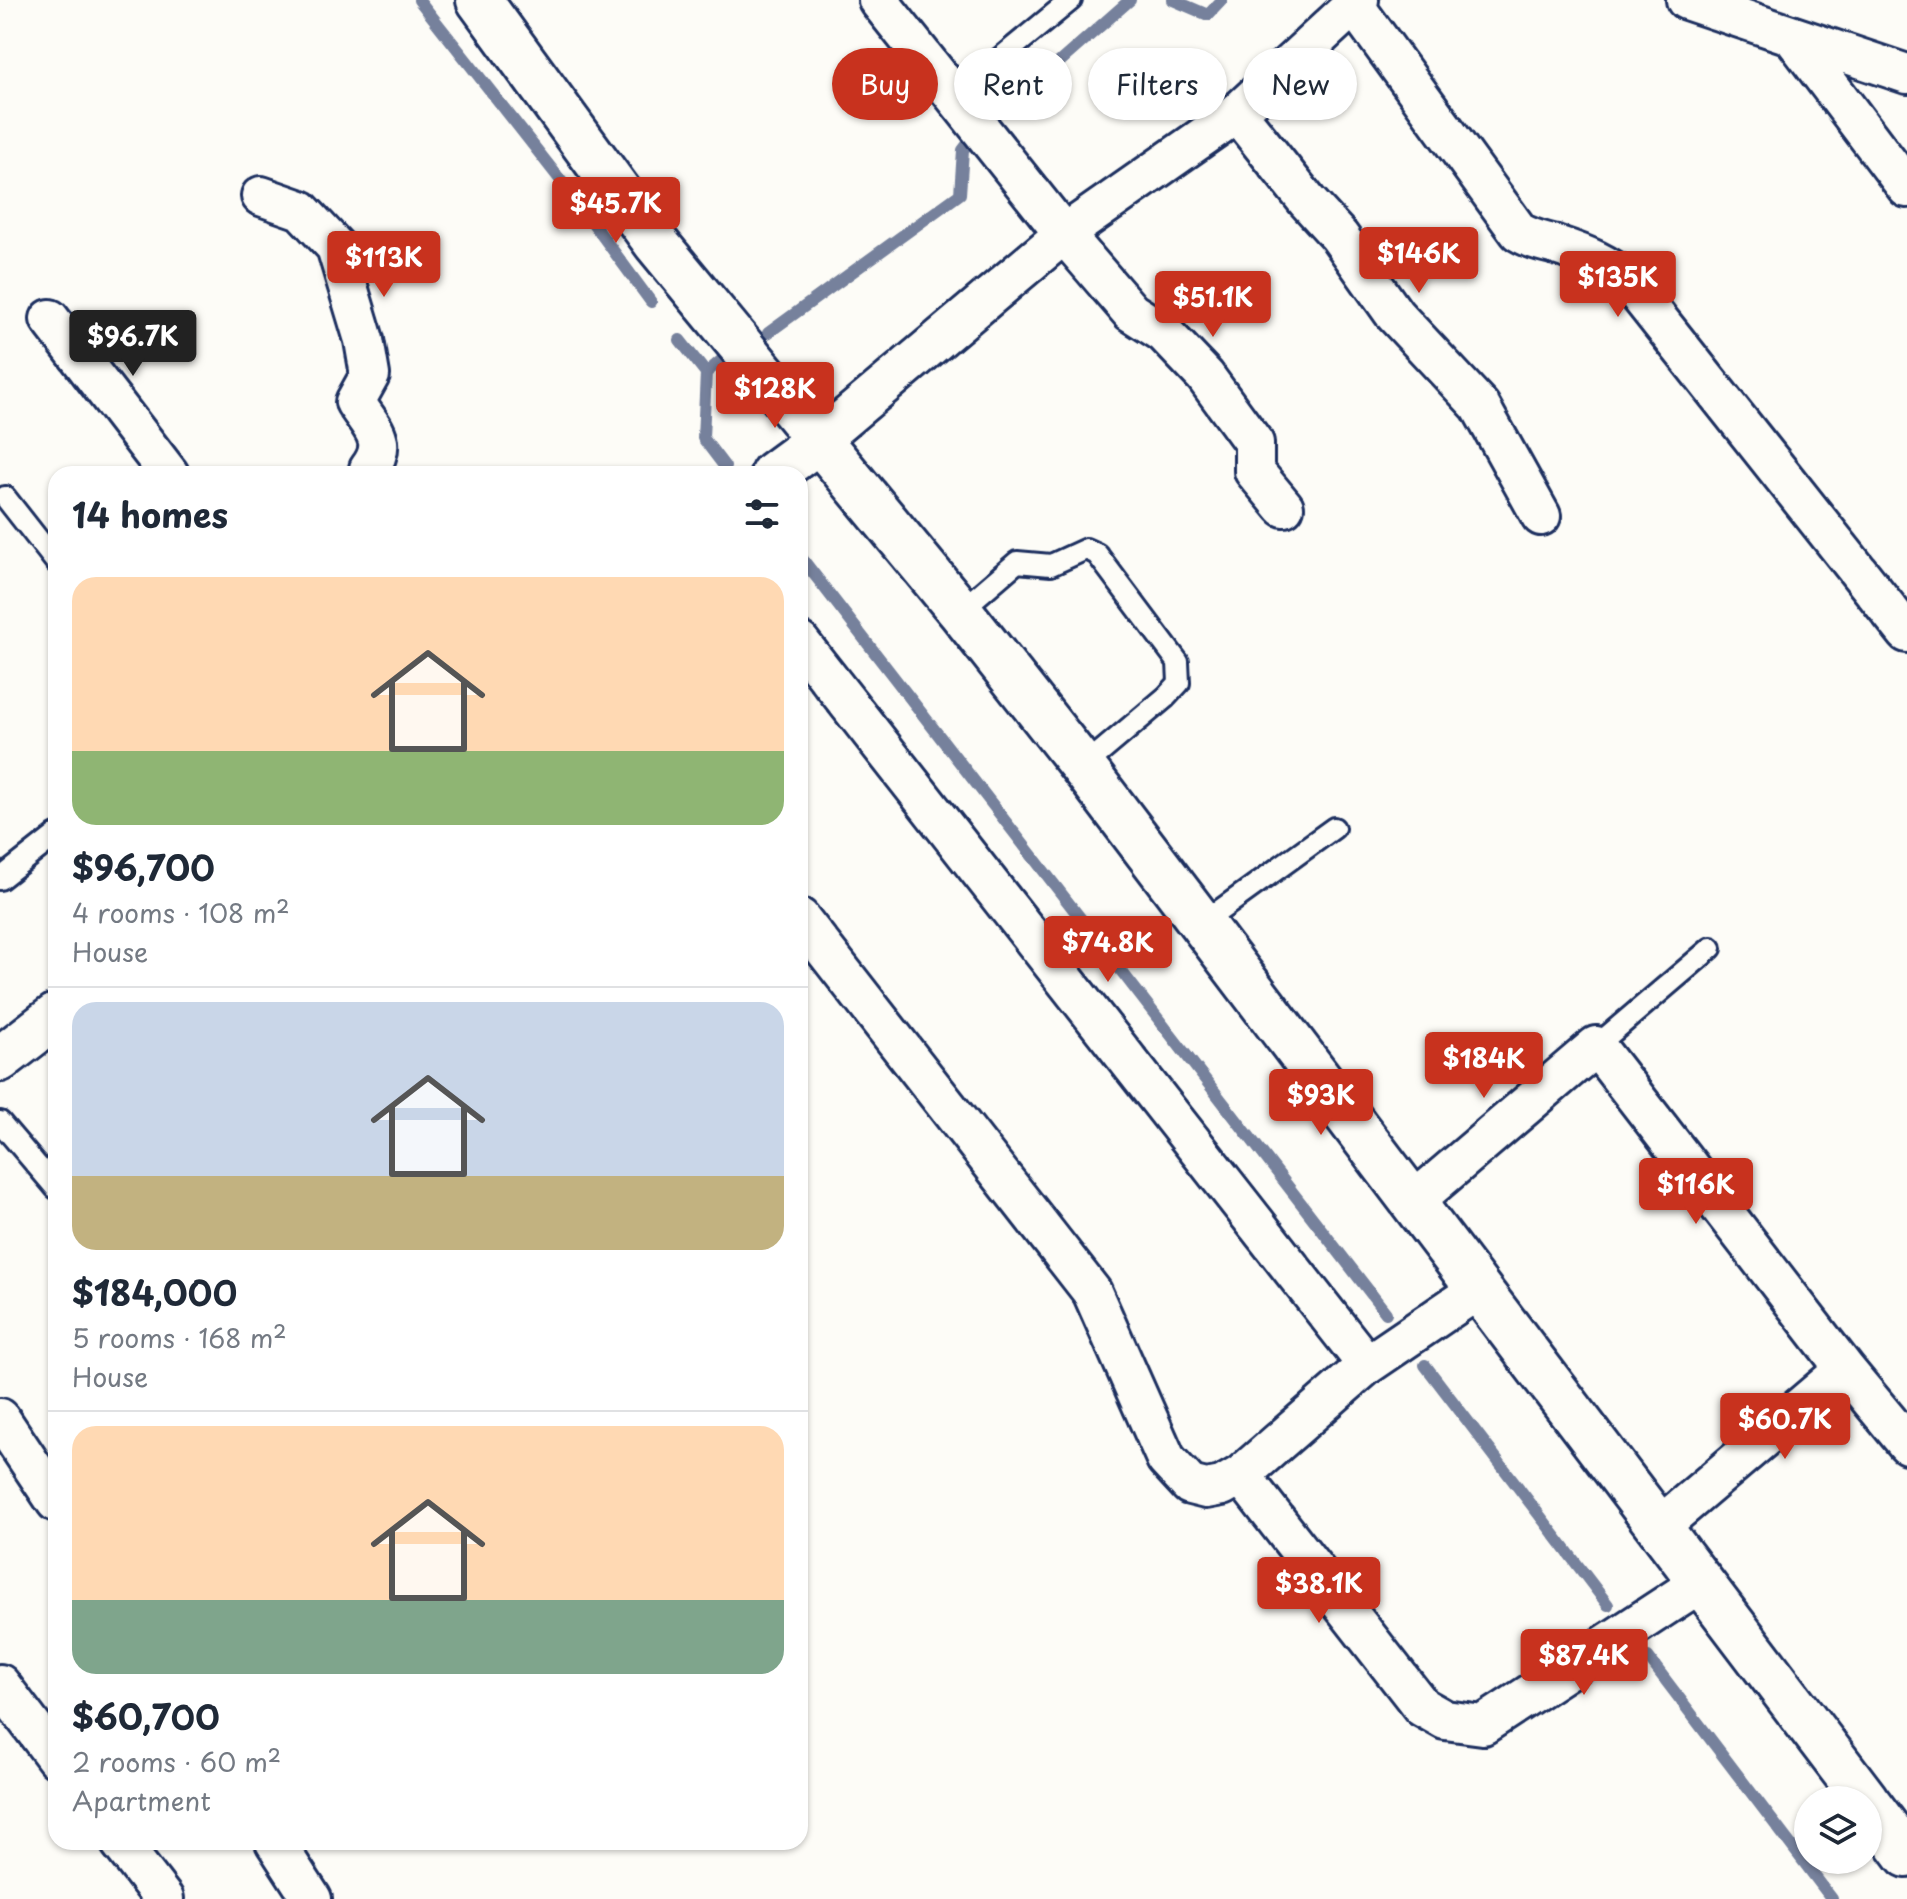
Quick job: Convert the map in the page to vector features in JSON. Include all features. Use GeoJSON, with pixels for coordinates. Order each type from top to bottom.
{"type":"FeatureCollection","features":[{"type":"Feature","properties":{"kind":"street"},"geometry":{"type":"LineString","coordinates":[[479,0],[656,243],[960,611],[1083,767],[1855,1786]]}},
{"type":"Feature","properties":{"kind":"street"},"geometry":{"type":"LineString","coordinates":[[878,0],[954,96]]}},
{"type":"Feature","properties":{"kind":"street"},"geometry":{"type":"LineString","coordinates":[[1686,0],[1907,74]]}},
{"type":"Feature","properties":{"kind":"street"},"geometry":{"type":"LineString","coordinates":[[784,466],[818,441],[1064,234],[1237,113],[1355,2],[1519,232],[1533,241],[1553,244],[1608,266],[1631,285],[1907,633]]}},
{"type":"Feature","properties":{"kind":"street"},"geometry":{"type":"LineString","coordinates":[[1793,37],[1907,188]]}},
{"type":"Feature","properties":{"kind":"street"},"geometry":{"type":"LineString","coordinates":[[1237,113],[1339,236],[1395,315],[1480,406],[1541,516]]}},
{"type":"Feature","properties":{"kind":"street"},"geometry":{"type":"LineString","coordinates":[[973,120],[1131,312],[1164,333],[1205,376],[1254,443],[1254,471],[1284,507]]}},
{"type":"Feature","properties":{"kind":"street"},"geometry":{"type":"LineString","coordinates":[[261,196],[301,210],[336,247],[364,340],[370,375],[355,402],[380,442],[378,457],[371,466]]}},
{"type":"Feature","properties":{"kind":"street"},"geometry":{"type":"LineString","coordinates":[[50,319],[163,466]]}},
{"type":"Feature","properties":{"kind":"street"},"geometry":{"type":"LineString","coordinates":[[808,652],[1367,1365]]}},
{"type":"Feature","properties":{"kind":"street"},"geometry":{"type":"LineString","coordinates":[[808,928],[1092,1292],[1166,1459],[1190,1485],[1206,1489],[1222,1486],[1241,1475],[1367,1365],[1479,1289]]}},
{"type":"Feature","properties":{"kind":"street"},"geometry":{"type":"LineString","coordinates":[[0,1059],[48,1022]]}},
{"type":"Feature","properties":{"kind":"street"},"geometry":{"type":"LineString","coordinates":[[1413,1202],[1596,1046],[1845,1369],[1907,1444]]}},
{"type":"Feature","properties":{"kind":"street"},"geometry":{"type":"LineString","coordinates":[[1659,1527],[1845,1369]]}},
{"type":"Feature","properties":{"kind":"street"},"geometry":{"type":"LineString","coordinates":[[0,1418],[48,1490]]}},
{"type":"Feature","properties":{"kind":"street"},"geometry":{"type":"LineString","coordinates":[[1241,1475],[1422,1707],[1445,1720],[1483,1725],[1700,1583]]}},
{"type":"Feature","properties":{"kind":"street"},"geometry":{"type":"LineString","coordinates":[[0,1684],[48,1747]]}},
{"type":"Feature","properties":{"kind":"street"},"geometry":{"type":"LineString","coordinates":[[1882,1822],[1907,1855]]}},
{"type":"Feature","properties":{"kind":"street"},"geometry":{"type":"LineString","coordinates":[[126,1850],[164,1899]]}},
{"type":"Feature","properties":{"kind":"street"},"geometry":{"type":"LineString","coordinates":[[280,1850],[312,1899]]}},
{"type":"Feature","properties":{"kind":"lane"},"geometry":{"type":"LineString","coordinates":[[1012,48],[1071,0]]}},
{"type":"Feature","properties":{"kind":"lane"},"geometry":{"type":"LineString","coordinates":[[5,497],[48,552]]}},
{"type":"Feature","properties":{"kind":"lane"},"geometry":{"type":"LineString","coordinates":[[960,611],[1017,562],[1051,565],[1086,549],[1097,554],[1178,662],[1179,683],[1083,767]]}},
{"type":"Feature","properties":{"kind":"lane"},"geometry":{"type":"LineString","coordinates":[[1201,924],[1334,828]]}},
{"type":"Feature","properties":{"kind":"lane"},"geometry":{"type":"LineString","coordinates":[[0,879],[48,841]]}},
{"type":"Feature","properties":{"kind":"lane"},"geometry":{"type":"LineString","coordinates":[[1596,1046],[1711,948]]}},
{"type":"Feature","properties":{"kind":"lane"},"geometry":{"type":"LineString","coordinates":[[0,1122],[48,1179]]}},
{"type":"Feature","properties":{"kind":"waterway"},"geometry":{"type":"LineString","coordinates":[[419,0],[573,196],[651,302]]}},
{"type":"Feature","properties":{"kind":"waterway"},"geometry":{"type":"LineString","coordinates":[[1072,51],[1130,0]]}},
{"type":"Feature","properties":{"kind":"waterway"},"geometry":{"type":"LineString","coordinates":[[1173,0],[1208,15],[1222,0]]}},
{"type":"Feature","properties":{"kind":"waterway"},"geometry":{"type":"LineString","coordinates":[[768,333],[960,194],[963,150],[969,142]]}},
{"type":"Feature","properties":{"kind":"waterway"},"geometry":{"type":"LineString","coordinates":[[680,340],[706,373],[703,438],[724,466]]}},
{"type":"Feature","properties":{"kind":"waterway"},"geometry":{"type":"LineString","coordinates":[[706,373],[724,358]]}},
{"type":"Feature","properties":{"kind":"waterway"},"geometry":{"type":"LineString","coordinates":[[808,566],[1386,1313]]}},
{"type":"Feature","properties":{"kind":"waterway"},"geometry":{"type":"LineString","coordinates":[[1425,1365],[1608,1605]]}},
{"type":"Feature","properties":{"kind":"waterway"},"geometry":{"type":"LineString","coordinates":[[1648,1657],[1832,1899]]}}]}
